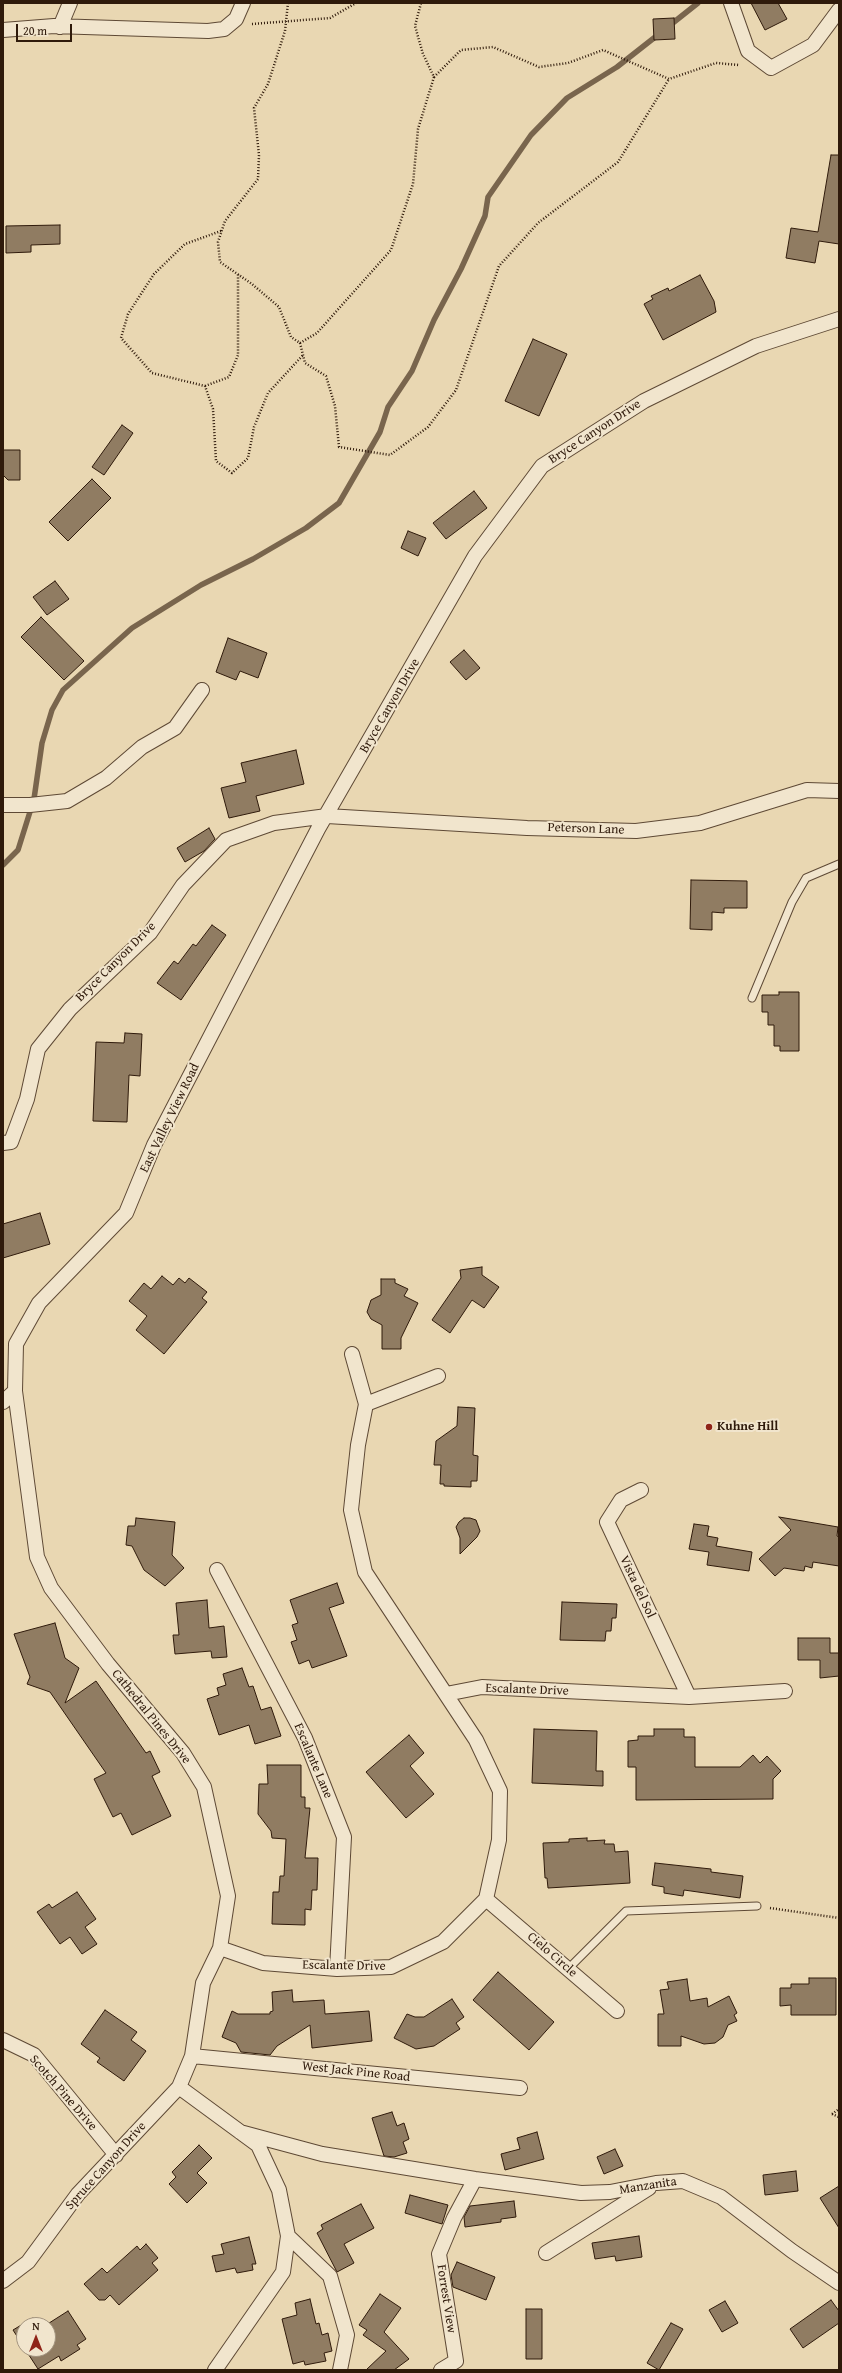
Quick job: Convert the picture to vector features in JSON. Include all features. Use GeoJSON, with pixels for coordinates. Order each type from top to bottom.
{"type":"FeatureCollection","features":[{"type":"Feature","properties":{"kind":"street"},"geometry":{"type":"LineString","coordinates":[[60,27],[70,3]]}},
{"type":"Feature","properties":{"kind":"street"},"geometry":{"type":"LineString","coordinates":[[3,30],[60,27],[208,31],[224,29],[236,19],[243,3]]}},
{"type":"Feature","properties":{"kind":"street"},"geometry":{"type":"LineString","coordinates":[[731,3],[748,51],[771,68],[813,45],[839,10]]}},
{"type":"Feature","properties":{"kind":"street","name":"Bryce Canyon Drive"},"geometry":{"type":"LineString","coordinates":[[3,1143],[11,1142],[27,1099],[38,1049],[70,1008],[150,933],[183,885],[226,840],[274,824],[327,816],[475,556],[542,466],[644,401],[756,346],[839,319]]}},
{"type":"Feature","properties":{"kind":"street"},"geometry":{"type":"LineString","coordinates":[[3,805],[30,805],[67,801],[106,778],[142,747],[175,728],[202,690]]}},
{"type":"Feature","properties":{"kind":"street","name":"Peterson Lane"},"geometry":{"type":"LineString","coordinates":[[327,816],[526,828],[636,831],[700,823],[808,790],[839,791]]}},
{"type":"Feature","properties":{"kind":"street","name":"East Valley View Road"},"geometry":{"type":"LineString","coordinates":[[15,1391],[16,1344],[39,1303],[126,1213],[154,1145],[318,829],[327,816]]}},
{"type":"Feature","properties":{"kind":"street"},"geometry":{"type":"LineString","coordinates":[[352,1354],[366,1404],[358,1445],[351,1510],[365,1572],[476,1740],[500,1791],[499,1840],[486,1899]]}},
{"type":"Feature","properties":{"kind":"street"},"geometry":{"type":"LineString","coordinates":[[366,1404],[438,1376]]}},
{"type":"Feature","properties":{"kind":"street"},"geometry":{"type":"LineString","coordinates":[[3,1402],[15,1391]]}},
{"type":"Feature","properties":{"kind":"street","name":"Cathedral Pines Drive"},"geometry":{"type":"LineString","coordinates":[[15,1391],[37,1557],[52,1588],[108,1664],[183,1753],[204,1787],[228,1896],[220,1948],[203,1983],[192,2056],[179,2087]]}},
{"type":"Feature","properties":{"kind":"street","name":"Vista del Sol"},"geometry":{"type":"LineString","coordinates":[[641,1490],[621,1500],[606,1522],[689,1697]]}},
{"type":"Feature","properties":{"kind":"street","name":"Escalante Lane"},"geometry":{"type":"LineString","coordinates":[[217,1570],[305,1738],[344,1837],[336,1968]]}},
{"type":"Feature","properties":{"kind":"street","name":"Escalante Drive"},"geometry":{"type":"LineString","coordinates":[[446,1694],[482,1687],[689,1697],[785,1691]]}},
{"type":"Feature","properties":{"kind":"street","name":"Escalante Drive"},"geometry":{"type":"LineString","coordinates":[[220,1948],[263,1963],[336,1968],[391,1967],[443,1942],[486,1899]]}},
{"type":"Feature","properties":{"kind":"street","name":"Cielo Circle"},"geometry":{"type":"LineString","coordinates":[[486,1899],[617,2011]]}},
{"type":"Feature","properties":{"kind":"street","name":"Scotch Pine Drive"},"geometry":{"type":"LineString","coordinates":[[3,2040],[34,2055],[116,2155]]}},
{"type":"Feature","properties":{"kind":"street","name":"West Jack Pine Road"},"geometry":{"type":"LineString","coordinates":[[192,2056],[520,2088]]}},
{"type":"Feature","properties":{"kind":"street"},"geometry":{"type":"LineString","coordinates":[[179,2087],[258,2145],[279,2190],[288,2236],[283,2272],[215,2370]]}},
{"type":"Feature","properties":{"kind":"street","name":"Spruce Canyon Drive"},"geometry":{"type":"LineString","coordinates":[[3,2281],[28,2262],[78,2194],[179,2087]]}},
{"type":"Feature","properties":{"kind":"street","name":"Manzanita"},"geometry":{"type":"LineString","coordinates":[[240,2132],[322,2154],[475,2179],[582,2193],[610,2192],[656,2183],[684,2181],[721,2197],[792,2251],[839,2282]]}},
{"type":"Feature","properties":{"kind":"street","name":"Forrest View"},"geometry":{"type":"LineString","coordinates":[[442,2370],[456,2360],[439,2254],[454,2218],[475,2179]]}},
{"type":"Feature","properties":{"kind":"street"},"geometry":{"type":"LineString","coordinates":[[546,2253],[656,2183]]}},
{"type":"Feature","properties":{"kind":"street"},"geometry":{"type":"LineString","coordinates":[[288,2236],[330,2276],[347,2335],[340,2370]]}},
{"type":"Feature","properties":{"kind":"lane"},"geometry":{"type":"LineString","coordinates":[[752,998],[792,902],[806,878],[839,864]]}},
{"type":"Feature","properties":{"kind":"lane"},"geometry":{"type":"LineString","coordinates":[[568,1969],[626,1911],[757,1906]]}},
{"type":"Feature","properties":{"kind":"path"},"geometry":{"type":"LineString","coordinates":[[288,3],[285,32],[268,84],[254,108],[259,155],[258,180],[225,221],[218,242],[220,262],[238,274],[279,307],[291,337],[300,343],[305,363],[326,376],[335,406],[339,447],[390,455],[428,428],[456,390],[499,266],[538,223],[618,162],[669,79],[716,63],[771,68]]}},
{"type":"Feature","properties":{"kind":"path"},"geometry":{"type":"LineString","coordinates":[[236,19],[251,24],[330,18],[356,3]]}},
{"type":"Feature","properties":{"kind":"path"},"geometry":{"type":"LineString","coordinates":[[421,3],[415,26],[423,54],[434,77]]}},
{"type":"Feature","properties":{"kind":"path"},"geometry":{"type":"LineString","coordinates":[[300,343],[317,333],[391,250],[413,184],[418,129],[434,77],[461,50],[493,47],[539,67],[568,63],[604,50],[669,79]]}},
{"type":"Feature","properties":{"kind":"path"},"geometry":{"type":"LineString","coordinates":[[221,231],[185,244],[154,274],[128,314],[121,338],[152,373],[205,386],[229,377],[238,355],[238,274]]}},
{"type":"Feature","properties":{"kind":"path"},"geometry":{"type":"LineString","coordinates":[[205,386],[213,409],[216,462],[232,473],[248,458],[254,428],[268,393],[303,355]]}},
{"type":"Feature","properties":{"kind":"path"},"geometry":{"type":"LineString","coordinates":[[757,1906],[839,1918]]}},
{"type":"Feature","properties":{"kind":"path"},"geometry":{"type":"LineString","coordinates":[[839,2109],[832,2114],[839,2117]]}},
{"type":"Feature","properties":{"kind":"building"},"geometry":{"type":"Polygon","coordinates":[[[751,3],[778,3],[787,19],[765,30],[751,3]]]}},
{"type":"Feature","properties":{"kind":"building"},"geometry":{"type":"Polygon","coordinates":[[[674,18],[675,39],[654,40],[653,19],[674,18]]]}},
{"type":"Feature","properties":{"kind":"building"},"geometry":{"type":"Polygon","coordinates":[[[831,155],[839,155],[839,244],[819,241],[815,263],[786,258],[791,228],[818,232],[831,155]]]}},
{"type":"Feature","properties":{"kind":"building"},"geometry":{"type":"Polygon","coordinates":[[[60,225],[60,244],[31,245],[31,252],[6,253],[6,226],[60,225]]]}},
{"type":"Feature","properties":{"kind":"building"},"geometry":{"type":"Polygon","coordinates":[[[700,275],[714,301],[716,312],[663,340],[644,304],[653,299],[651,296],[668,288],[669,291],[700,275]]]}},
{"type":"Feature","properties":{"kind":"building"},"geometry":{"type":"Polygon","coordinates":[[[533,339],[567,354],[539,416],[505,401],[533,339]]]}},
{"type":"Feature","properties":{"kind":"building"},"geometry":{"type":"Polygon","coordinates":[[[122,425],[133,433],[104,475],[92,467],[122,425]]]}},
{"type":"Feature","properties":{"kind":"building"},"geometry":{"type":"Polygon","coordinates":[[[3,450],[20,450],[20,480],[8,480],[3,475],[3,450]]]}},
{"type":"Feature","properties":{"kind":"building"},"geometry":{"type":"Polygon","coordinates":[[[92,479],[111,498],[68,541],[49,522],[92,479]]]}},
{"type":"Feature","properties":{"kind":"building"},"geometry":{"type":"Polygon","coordinates":[[[474,491],[487,508],[446,539],[433,523],[474,491]]]}},
{"type":"Feature","properties":{"kind":"building"},"geometry":{"type":"Polygon","coordinates":[[[408,531],[426,538],[418,556],[401,548],[408,531]]]}},
{"type":"Feature","properties":{"kind":"building"},"geometry":{"type":"Polygon","coordinates":[[[55,581],[69,599],[47,615],[33,597],[55,581]]]}},
{"type":"Feature","properties":{"kind":"building"},"geometry":{"type":"Polygon","coordinates":[[[41,617],[84,661],[64,680],[21,637],[41,617]]]}},
{"type":"Feature","properties":{"kind":"building"},"geometry":{"type":"Polygon","coordinates":[[[228,638],[267,653],[258,678],[240,671],[236,680],[216,672],[228,638]]]}},
{"type":"Feature","properties":{"kind":"building"},"geometry":{"type":"Polygon","coordinates":[[[464,650],[480,668],[466,680],[450,662],[464,650]]]}},
{"type":"Feature","properties":{"kind":"building"},"geometry":{"type":"Polygon","coordinates":[[[296,750],[304,784],[256,796],[260,811],[229,818],[221,788],[246,782],[241,763],[296,750]]]}},
{"type":"Feature","properties":{"kind":"building"},"geometry":{"type":"Polygon","coordinates":[[[209,828],[215,839],[204,851],[185,862],[177,848],[209,828]]]}},
{"type":"Feature","properties":{"kind":"building"},"geometry":{"type":"Polygon","coordinates":[[[691,880],[747,881],[747,908],[724,908],[724,913],[712,912],[712,930],[690,929],[691,880]]]}},
{"type":"Feature","properties":{"kind":"building"},"geometry":{"type":"Polygon","coordinates":[[[212,925],[226,935],[181,1000],[157,983],[174,961],[178,964],[193,944],[196,946],[212,925]]]}},
{"type":"Feature","properties":{"kind":"building"},"geometry":{"type":"Polygon","coordinates":[[[779,992],[799,992],[799,1051],[780,1051],[780,1046],[774,1046],[774,1025],[768,1025],[768,1012],[762,1012],[762,995],[779,995],[779,992]]]}},
{"type":"Feature","properties":{"kind":"building"},"geometry":{"type":"Polygon","coordinates":[[[125,1033],[142,1034],[140,1076],[129,1075],[127,1122],[93,1121],[96,1042],[124,1043],[125,1033]]]}},
{"type":"Feature","properties":{"kind":"building"},"geometry":{"type":"Polygon","coordinates":[[[40,1213],[50,1244],[3,1258],[3,1224],[40,1213]]]}},
{"type":"Feature","properties":{"kind":"building"},"geometry":{"type":"Polygon","coordinates":[[[482,1267],[482,1275],[499,1287],[484,1308],[472,1300],[450,1333],[432,1320],[461,1278],[460,1270],[482,1267]]]}},
{"type":"Feature","properties":{"kind":"building"},"geometry":{"type":"Polygon","coordinates":[[[162,1276],[173,1285],[179,1278],[185,1283],[189,1278],[207,1292],[202,1298],[207,1302],[164,1354],[136,1330],[147,1316],[129,1301],[144,1283],[151,1289],[162,1276]]]}},
{"type":"Feature","properties":{"kind":"building"},"geometry":{"type":"Polygon","coordinates":[[[381,1279],[395,1279],[395,1283],[408,1289],[404,1296],[418,1303],[401,1338],[401,1349],[382,1349],[382,1325],[371,1319],[367,1312],[371,1300],[381,1295],[381,1279]]]}},
{"type":"Feature","properties":{"kind":"building"},"geometry":{"type":"Polygon","coordinates":[[[458,1407],[475,1408],[473,1455],[478,1456],[477,1481],[471,1481],[471,1487],[444,1486],[444,1484],[440,1484],[441,1465],[434,1465],[436,1441],[457,1426],[458,1407]]]}},
{"type":"Feature","properties":{"kind":"building"},"geometry":{"type":"Polygon","coordinates":[[[779,1517],[838,1527],[837,1536],[839,1537],[839,1566],[813,1562],[812,1568],[805,1566],[804,1571],[784,1568],[775,1576],[759,1559],[791,1530],[779,1517]]]}},
{"type":"Feature","properties":{"kind":"building"},"geometry":{"type":"Polygon","coordinates":[[[136,1518],[175,1522],[172,1555],[184,1568],[165,1586],[144,1570],[132,1546],[126,1545],[128,1526],[135,1526],[136,1518]]]}},
{"type":"Feature","properties":{"kind":"building"},"geometry":{"type":"Polygon","coordinates":[[[464,1518],[476,1520],[480,1531],[477,1537],[460,1554],[460,1538],[456,1527],[464,1518]]]}},
{"type":"Feature","properties":{"kind":"building"},"geometry":{"type":"Polygon","coordinates":[[[694,1524],[709,1526],[707,1536],[718,1538],[716,1546],[752,1552],[749,1571],[707,1565],[709,1552],[689,1549],[694,1524]]]}},
{"type":"Feature","properties":{"kind":"building"},"geometry":{"type":"Polygon","coordinates":[[[337,1583],[344,1603],[329,1608],[347,1656],[312,1668],[309,1660],[299,1664],[291,1642],[297,1640],[292,1625],[298,1623],[290,1600],[337,1583]]]}},
{"type":"Feature","properties":{"kind":"building"},"geometry":{"type":"Polygon","coordinates":[[[207,1600],[209,1628],[224,1626],[227,1657],[212,1658],[211,1651],[175,1654],[173,1635],[179,1635],[176,1603],[207,1600]]]}},
{"type":"Feature","properties":{"kind":"building"},"geometry":{"type":"Polygon","coordinates":[[[562,1602],[617,1604],[616,1618],[612,1618],[611,1631],[606,1631],[605,1641],[560,1640],[562,1602]]]}},
{"type":"Feature","properties":{"kind":"building"},"geometry":{"type":"Polygon","coordinates":[[[55,1623],[65,1658],[79,1668],[65,1703],[96,1681],[146,1753],[150,1751],[160,1772],[152,1776],[171,1816],[132,1835],[121,1813],[113,1817],[94,1779],[106,1773],[50,1692],[27,1684],[30,1677],[14,1634],[55,1623]]]}},
{"type":"Feature","properties":{"kind":"building"},"geometry":{"type":"Polygon","coordinates":[[[798,1638],[830,1638],[830,1653],[839,1653],[839,1676],[820,1678],[820,1660],[798,1660],[798,1638]]]}},
{"type":"Feature","properties":{"kind":"building"},"geometry":{"type":"Polygon","coordinates":[[[242,1668],[249,1687],[253,1686],[261,1710],[271,1707],[281,1736],[255,1744],[249,1725],[219,1735],[207,1699],[219,1695],[217,1688],[226,1685],[223,1674],[242,1668]]]}},
{"type":"Feature","properties":{"kind":"building"},"geometry":{"type":"Polygon","coordinates":[[[534,1729],[597,1731],[596,1771],[603,1771],[603,1786],[532,1783],[534,1729]]]}},
{"type":"Feature","properties":{"kind":"building"},"geometry":{"type":"Polygon","coordinates":[[[654,1729],[684,1729],[684,1737],[695,1737],[695,1767],[740,1767],[753,1755],[760,1763],[767,1756],[781,1771],[773,1779],[773,1799],[636,1800],[636,1767],[628,1767],[628,1741],[638,1740],[638,1736],[654,1736],[654,1729]]]}},
{"type":"Feature","properties":{"kind":"building"},"geometry":{"type":"Polygon","coordinates":[[[409,1735],[424,1753],[410,1766],[434,1794],[406,1818],[366,1772],[409,1735]]]}},
{"type":"Feature","properties":{"kind":"building"},"geometry":{"type":"Polygon","coordinates":[[[267,1765],[301,1765],[301,1797],[305,1797],[305,1808],[310,1808],[305,1858],[318,1858],[317,1890],[312,1890],[311,1910],[305,1909],[305,1925],[272,1924],[273,1892],[279,1892],[280,1876],[284,1876],[286,1839],[272,1838],[271,1831],[258,1814],[259,1784],[268,1784],[267,1765]]]}},
{"type":"Feature","properties":{"kind":"building"},"geometry":{"type":"Polygon","coordinates":[[[587,1838],[587,1841],[605,1840],[604,1844],[614,1844],[615,1852],[628,1851],[630,1883],[548,1888],[547,1878],[545,1878],[543,1843],[569,1842],[569,1839],[587,1838]]]}},
{"type":"Feature","properties":{"kind":"building"},"geometry":{"type":"Polygon","coordinates":[[[655,1863],[711,1869],[711,1872],[743,1876],[740,1898],[684,1890],[683,1896],[664,1893],[664,1887],[652,1885],[655,1863]]]}},
{"type":"Feature","properties":{"kind":"building"},"geometry":{"type":"Polygon","coordinates":[[[77,1892],[96,1919],[85,1927],[97,1944],[82,1954],[70,1937],[60,1944],[37,1912],[49,1904],[52,1908],[77,1892]]]}},
{"type":"Feature","properties":{"kind":"building"},"geometry":{"type":"Polygon","coordinates":[[[498,1972],[554,2022],[529,2050],[473,2000],[498,1972]]]}},
{"type":"Feature","properties":{"kind":"building"},"geometry":{"type":"Polygon","coordinates":[[[809,1978],[836,1978],[836,2015],[791,2015],[791,2005],[780,2006],[780,1988],[791,1988],[791,1984],[809,1984],[809,1978]]]}},
{"type":"Feature","properties":{"kind":"building"},"geometry":{"type":"Polygon","coordinates":[[[687,1979],[690,2001],[707,1998],[708,2007],[729,1996],[737,2013],[734,2015],[737,2021],[728,2025],[723,2037],[715,2043],[704,2044],[681,2036],[681,2046],[658,2046],[658,2014],[664,2014],[660,1990],[669,1989],[667,1982],[687,1979]]]}},
{"type":"Feature","properties":{"kind":"building"},"geometry":{"type":"Polygon","coordinates":[[[292,1990],[293,2002],[324,2000],[325,2014],[369,2011],[372,2041],[312,2048],[310,2025],[277,2046],[270,2055],[241,2052],[236,2043],[222,2037],[232,2011],[238,2014],[270,2014],[270,2012],[273,2011],[272,1992],[292,1990]]]}},
{"type":"Feature","properties":{"kind":"building"},"geometry":{"type":"Polygon","coordinates":[[[452,1999],[464,2017],[456,2023],[460,2029],[434,2046],[416,2049],[394,2038],[407,2014],[415,2017],[424,2017],[452,1999]]]}},
{"type":"Feature","properties":{"kind":"building"},"geometry":{"type":"Polygon","coordinates":[[[105,2010],[137,2032],[131,2040],[146,2051],[124,2081],[97,2062],[100,2058],[81,2044],[105,2010]]]}},
{"type":"Feature","properties":{"kind":"building"},"geometry":{"type":"Polygon","coordinates":[[[392,2112],[397,2126],[404,2123],[409,2139],[403,2142],[407,2153],[394,2157],[384,2156],[372,2118],[392,2112]]]}},
{"type":"Feature","properties":{"kind":"building"},"geometry":{"type":"Polygon","coordinates":[[[537,2132],[544,2159],[505,2170],[501,2154],[520,2149],[517,2138],[537,2132]]]}},
{"type":"Feature","properties":{"kind":"building"},"geometry":{"type":"Polygon","coordinates":[[[199,2145],[212,2158],[197,2173],[207,2183],[187,2203],[169,2184],[176,2177],[172,2172],[199,2145]]]}},
{"type":"Feature","properties":{"kind":"building"},"geometry":{"type":"Polygon","coordinates":[[[615,2149],[623,2166],[604,2174],[597,2157],[615,2149]]]}},
{"type":"Feature","properties":{"kind":"building"},"geometry":{"type":"Polygon","coordinates":[[[796,2171],[798,2191],[765,2195],[763,2175],[796,2171]]]}},
{"type":"Feature","properties":{"kind":"building"},"geometry":{"type":"Polygon","coordinates":[[[839,2186],[839,2228],[820,2198],[839,2186]]]}},
{"type":"Feature","properties":{"kind":"building"},"geometry":{"type":"Polygon","coordinates":[[[410,2195],[448,2205],[442,2224],[405,2213],[410,2195]]]}},
{"type":"Feature","properties":{"kind":"building"},"geometry":{"type":"Polygon","coordinates":[[[514,2201],[516,2217],[501,2219],[501,2222],[465,2227],[464,2217],[470,2206],[514,2201]]]}},
{"type":"Feature","properties":{"kind":"building"},"geometry":{"type":"Polygon","coordinates":[[[361,2204],[374,2228],[344,2244],[354,2263],[337,2272],[317,2233],[323,2229],[321,2225],[361,2204]]]}},
{"type":"Feature","properties":{"kind":"building"},"geometry":{"type":"Polygon","coordinates":[[[639,2236],[642,2257],[616,2261],[615,2256],[595,2259],[592,2243],[639,2236]]]}},
{"type":"Feature","properties":{"kind":"building"},"geometry":{"type":"Polygon","coordinates":[[[249,2237],[256,2264],[252,2264],[253,2270],[237,2273],[235,2268],[216,2272],[212,2256],[224,2254],[221,2244],[249,2237]]]}},
{"type":"Feature","properties":{"kind":"building"},"geometry":{"type":"Polygon","coordinates":[[[146,2244],[158,2258],[152,2263],[158,2270],[119,2305],[110,2295],[105,2300],[99,2300],[84,2284],[102,2268],[107,2273],[137,2246],[140,2250],[146,2244]]]}},
{"type":"Feature","properties":{"kind":"building"},"geometry":{"type":"Polygon","coordinates":[[[457,2262],[495,2277],[486,2300],[453,2287],[451,2275],[457,2262]]]}},
{"type":"Feature","properties":{"kind":"building"},"geometry":{"type":"Polygon","coordinates":[[[380,2294],[401,2308],[384,2332],[409,2359],[394,2370],[366,2370],[386,2351],[363,2335],[367,2330],[359,2325],[380,2294]]]}},
{"type":"Feature","properties":{"kind":"building"},"geometry":{"type":"Polygon","coordinates":[[[310,2299],[316,2324],[319,2323],[322,2335],[328,2333],[332,2351],[324,2353],[326,2361],[305,2365],[304,2361],[293,2364],[282,2319],[297,2315],[295,2303],[310,2299]]]}},
{"type":"Feature","properties":{"kind":"building"},"geometry":{"type":"Polygon","coordinates":[[[831,2300],[839,2311],[839,2323],[803,2348],[790,2329],[831,2300]]]}},
{"type":"Feature","properties":{"kind":"building"},"geometry":{"type":"Polygon","coordinates":[[[725,2301],[738,2323],[722,2332],[709,2310],[725,2301]]]}},
{"type":"Feature","properties":{"kind":"building"},"geometry":{"type":"Polygon","coordinates":[[[526,2309],[542,2309],[542,2359],[526,2359],[526,2309]]]}},
{"type":"Feature","properties":{"kind":"building"},"geometry":{"type":"Polygon","coordinates":[[[68,2311],[86,2339],[77,2345],[80,2349],[61,2361],[59,2356],[38,2369],[30,2357],[56,2357],[56,2319],[68,2311]]]}},
{"type":"Feature","properties":{"kind":"building"},"geometry":{"type":"Polygon","coordinates":[[[671,2323],[683,2329],[659,2370],[647,2363],[671,2323]]]}},
{"type":"Feature","properties":{"kind":"waterway"},"geometry":{"type":"LineString","coordinates":[[669,26],[698,3]]}},
{"type":"Feature","properties":{"kind":"waterway"},"geometry":{"type":"LineString","coordinates":[[3,865],[18,850],[34,799],[42,743],[52,710],[63,690],[132,628],[201,585],[253,559],[306,528],[339,503],[380,432],[388,407],[412,371],[434,320],[461,269],[485,216],[488,197],[531,135],[567,98],[617,67],[659,34]]}},
{"type":"Feature","properties":{"kind":"place","name":"Kuhne Hill"},"geometry":{"type":"Point","coordinates":[709,1427]}}]}
